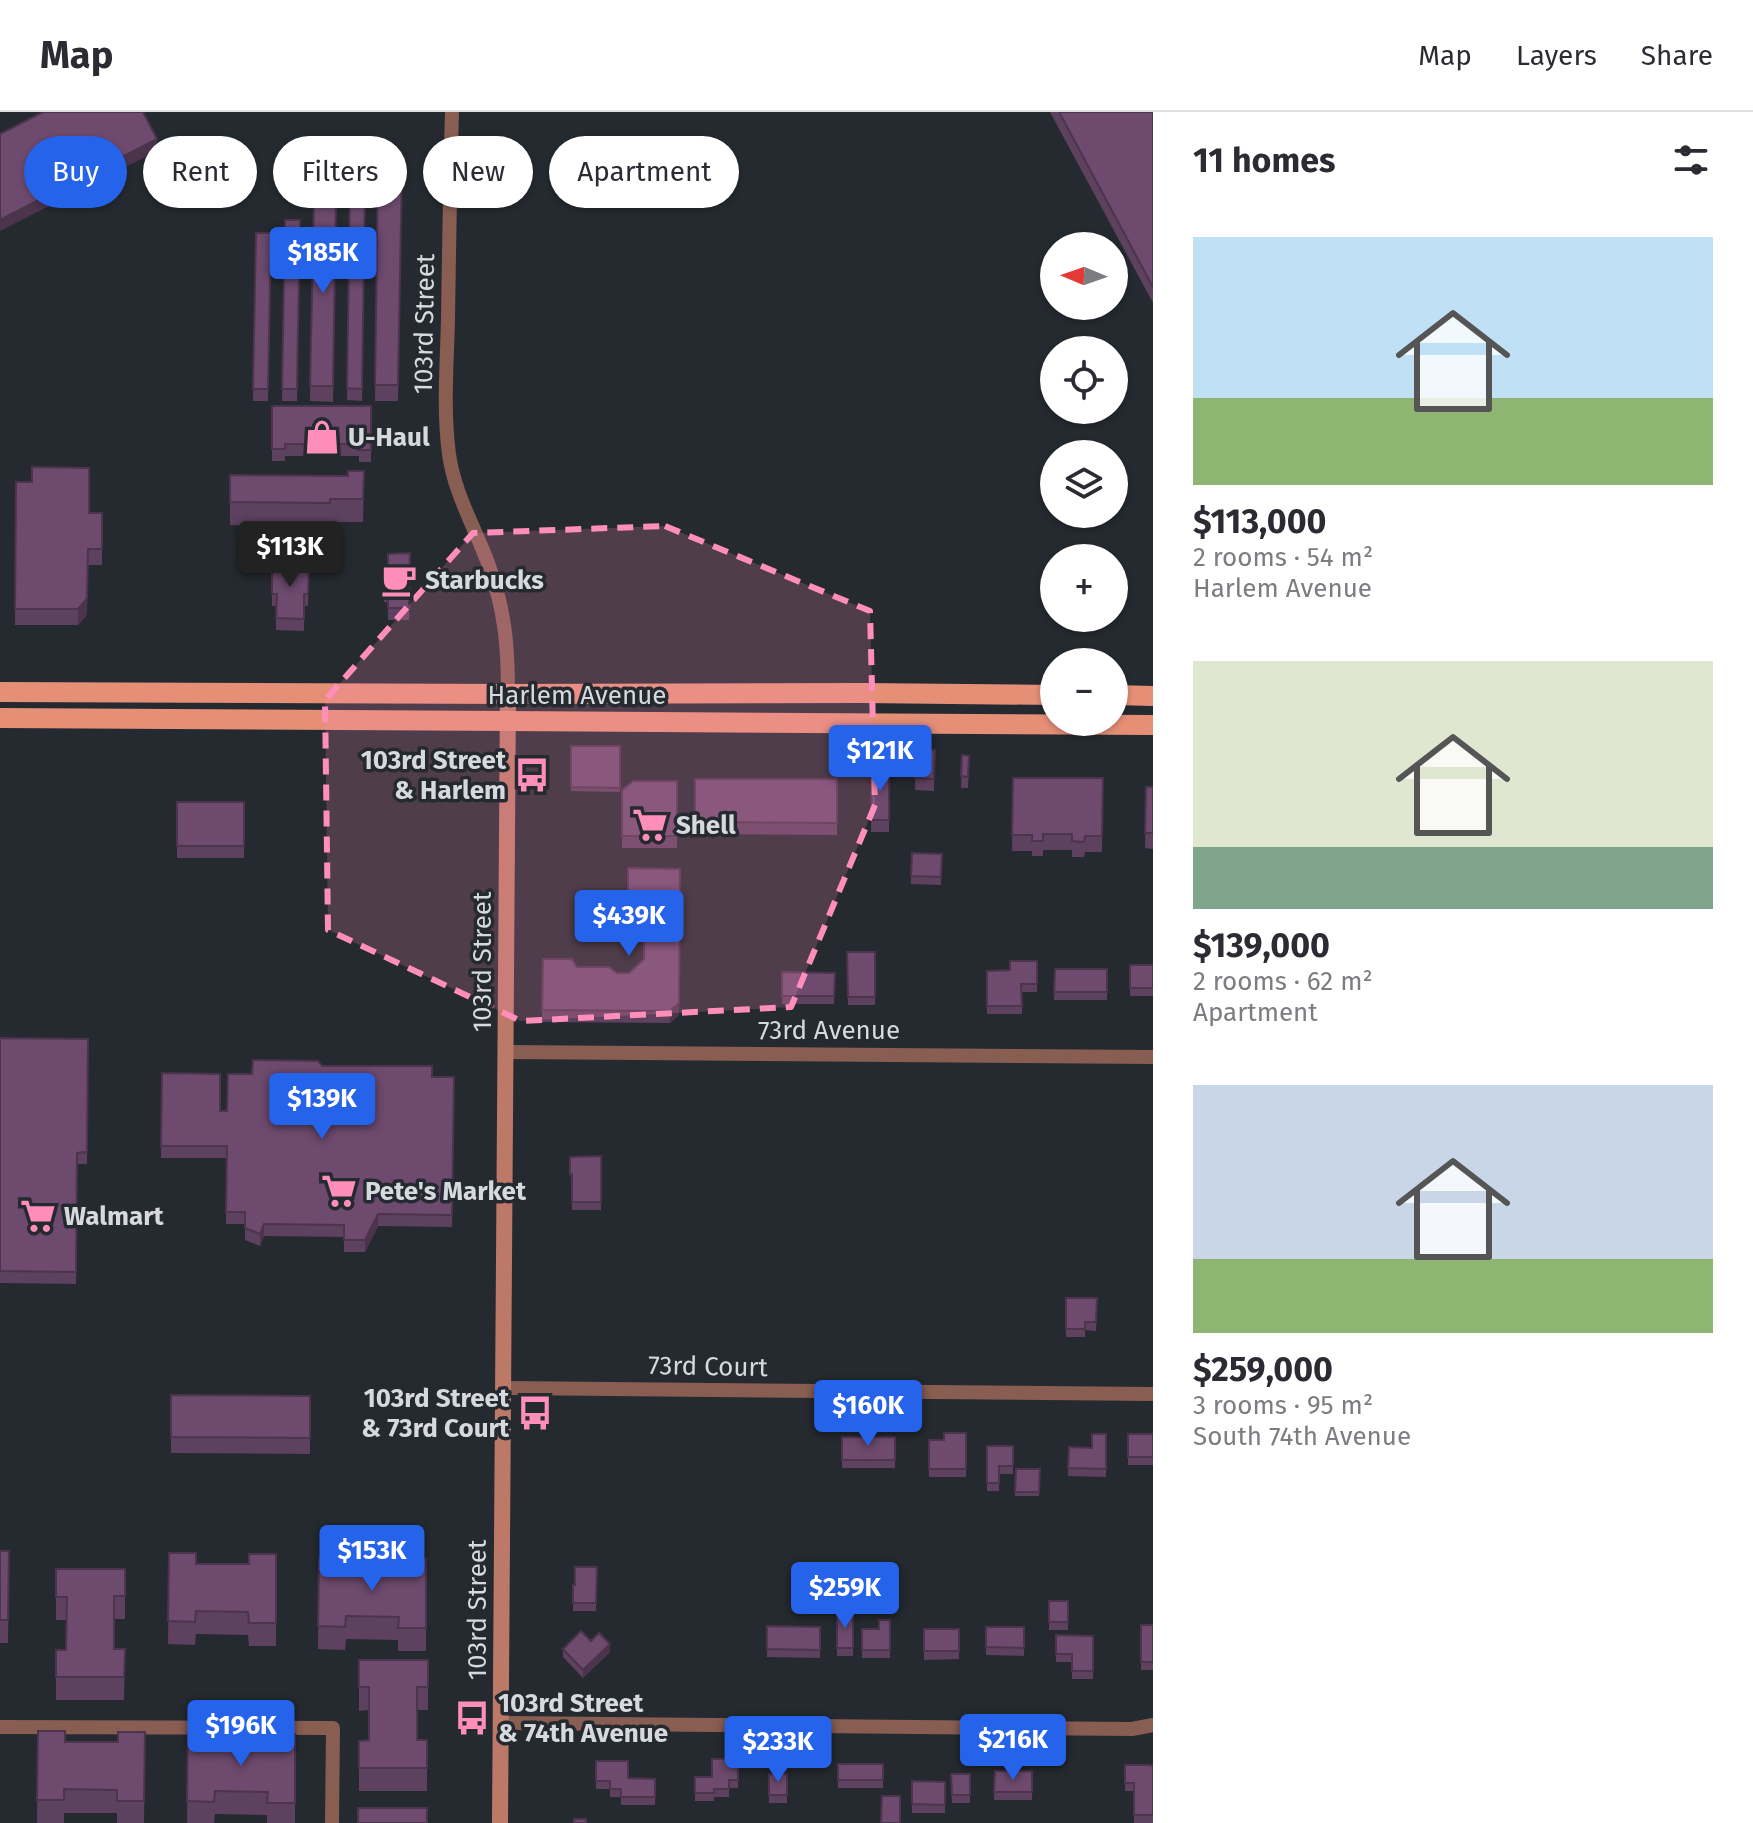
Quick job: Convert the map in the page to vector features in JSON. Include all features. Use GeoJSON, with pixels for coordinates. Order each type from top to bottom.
{"type":"FeatureCollection","features":[{"type":"Feature","properties":{"kind":"main road","name":"Harlem Avenue"},"geometry":{"type":"LineString","coordinates":[[0,692],[1040,695]]}},
{"type":"Feature","properties":{"kind":"main road"},"geometry":{"type":"LineString","coordinates":[[1128,695],[1153,696]]}},
{"type":"Feature","properties":{"kind":"main road","name":"Harlem Avenue"},"geometry":{"type":"LineString","coordinates":[[0,718],[1153,725]]}},
{"type":"Feature","properties":{"kind":"street","name":"103rd Street"},"geometry":{"type":"LineString","coordinates":[[452,112],[446,384],[449,453],[455,482],[488,563],[499,600],[506,628],[508,657],[500,1823]]}},
{"type":"Feature","properties":{"kind":"street","name":"73rd Avenue"},"geometry":{"type":"LineString","coordinates":[[506,1052],[1153,1057]]}},
{"type":"Feature","properties":{"kind":"street","name":"73rd Court"},"geometry":{"type":"LineString","coordinates":[[503,1388],[1153,1394]]}},
{"type":"Feature","properties":{"kind":"street"},"geometry":{"type":"LineString","coordinates":[[500,1723],[1132,1729],[1153,1725]]}},
{"type":"Feature","properties":{"kind":"street"},"geometry":{"type":"LineString","coordinates":[[0,1727],[333,1728],[332,1823]]}},
{"type":"Feature","properties":{"kind":"highlighted area"},"geometry":{"type":"Polygon","coordinates":[[[665,526],[870,611],[875,805],[791,1007],[521,1021],[328,930],[325,700],[473,533],[665,526]]]}},
{"type":"Feature","properties":{"kind":"building"},"geometry":{"type":"Polygon","coordinates":[[[43,112],[143,112],[155,136],[143,136],[143,146],[127,154],[127,136],[24,136],[24,208],[0,220],[0,134],[43,112]]]}},
{"type":"Feature","properties":{"kind":"building"},"geometry":{"type":"Polygon","coordinates":[[[1059,112],[1152,112],[1153,287],[1128,240],[1128,232],[1123,232],[1059,112]]]}},
{"type":"Feature","properties":{"kind":"building"},"geometry":{"type":"Polygon","coordinates":[[[314,208],[336,208],[333,386],[310,386],[314,208]]]}},
{"type":"Feature","properties":{"kind":"building"},"geometry":{"type":"Polygon","coordinates":[[[350,208],[365,208],[362,389],[347,388],[350,208]]]}},
{"type":"Feature","properties":{"kind":"building"},"geometry":{"type":"Polygon","coordinates":[[[377,208],[401,208],[398,385],[375,385],[377,208]]]}},
{"type":"Feature","properties":{"kind":"building"},"geometry":{"type":"Polygon","coordinates":[[[285,220],[300,220],[297,389],[282,389],[285,220]]]}},
{"type":"Feature","properties":{"kind":"building"},"geometry":{"type":"Polygon","coordinates":[[[256,233],[271,233],[268,389],[253,389],[256,233]]]}},
{"type":"Feature","properties":{"kind":"building","name":"U-Haul"},"geometry":{"type":"Polygon","coordinates":[[[272,406],[371,406],[371,450],[359,450],[359,444],[285,444],[285,449],[272,449],[272,406]]]}},
{"type":"Feature","properties":{"kind":"building"},"geometry":{"type":"Polygon","coordinates":[[[32,467],[89,468],[89,513],[102,513],[102,549],[88,549],[87,596],[78,609],[15,609],[16,482],[32,482],[32,467]]]}},
{"type":"Feature","properties":{"kind":"building"},"geometry":{"type":"Polygon","coordinates":[[[348,471],[364,471],[363,499],[330,499],[330,503],[230,502],[230,475],[348,476],[348,471]]]}},
{"type":"Feature","properties":{"kind":"building","name":"Starbucks"},"geometry":{"type":"Polygon","coordinates":[[[410,553],[409,608],[388,608],[388,590],[384,590],[385,581],[388,582],[388,554],[410,553]]]}},
{"type":"Feature","properties":{"kind":"building"},"geometry":{"type":"Polygon","coordinates":[[[272,563],[309,564],[304,619],[276,618],[277,594],[272,594],[272,563]]]}},
{"type":"Feature","properties":{"kind":"building","name":"Shell"},"geometry":{"type":"Polygon","coordinates":[[[571,746],[620,746],[620,788],[571,787],[571,746]]]}},
{"type":"Feature","properties":{"kind":"building"},"geometry":{"type":"Polygon","coordinates":[[[916,749],[935,750],[934,779],[915,778],[916,749]]]}},
{"type":"Feature","properties":{"kind":"building"},"geometry":{"type":"Polygon","coordinates":[[[962,755],[969,756],[968,777],[961,776],[962,755]]]}},
{"type":"Feature","properties":{"kind":"building"},"geometry":{"type":"Polygon","coordinates":[[[872,766],[889,766],[889,820],[871,820],[872,766]]]}},
{"type":"Feature","properties":{"kind":"building"},"geometry":{"type":"Polygon","coordinates":[[[1013,778],[1103,778],[1102,836],[1085,836],[1084,842],[1072,841],[1072,834],[1043,834],[1043,841],[1032,841],[1032,835],[1012,835],[1013,778]]]}},
{"type":"Feature","properties":{"kind":"building"},"geometry":{"type":"Polygon","coordinates":[[[695,779],[837,779],[837,823],[695,822],[695,779]]]}},
{"type":"Feature","properties":{"kind":"building","name":"Shell"},"geometry":{"type":"Polygon","coordinates":[[[633,781],[677,781],[677,836],[622,836],[622,790],[633,781]]]}},
{"type":"Feature","properties":{"kind":"building"},"geometry":{"type":"Polygon","coordinates":[[[1146,787],[1153,787],[1153,833],[1145,833],[1146,787]]]}},
{"type":"Feature","properties":{"kind":"building"},"geometry":{"type":"Polygon","coordinates":[[[177,802],[244,802],[244,846],[177,846],[177,802]]]}},
{"type":"Feature","properties":{"kind":"building"},"geometry":{"type":"Polygon","coordinates":[[[912,853],[942,854],[941,877],[911,876],[912,853]]]}},
{"type":"Feature","properties":{"kind":"building"},"geometry":{"type":"Polygon","coordinates":[[[628,868],[680,869],[679,1003],[670,1011],[542,1010],[543,959],[572,959],[577,967],[609,967],[617,973],[629,973],[644,959],[644,923],[637,916],[637,902],[628,902],[628,868]]]}},
{"type":"Feature","properties":{"kind":"building"},"geometry":{"type":"Polygon","coordinates":[[[847,952],[875,952],[875,997],[848,997],[847,952]]]}},
{"type":"Feature","properties":{"kind":"building"},"geometry":{"type":"Polygon","coordinates":[[[1010,961],[1037,961],[1037,984],[1021,984],[1022,1006],[987,1006],[987,971],[1010,970],[1010,961]]]}},
{"type":"Feature","properties":{"kind":"building"},"geometry":{"type":"Polygon","coordinates":[[[1130,965],[1153,965],[1153,988],[1130,988],[1130,965]]]}},
{"type":"Feature","properties":{"kind":"building"},"geometry":{"type":"Polygon","coordinates":[[[1055,969],[1107,969],[1107,992],[1054,992],[1055,969]]]}},
{"type":"Feature","properties":{"kind":"building"},"geometry":{"type":"Polygon","coordinates":[[[782,972],[835,973],[834,996],[782,996],[782,972]]]}},
{"type":"Feature","properties":{"kind":"building","name":"Walmart"},"geometry":{"type":"Polygon","coordinates":[[[0,1038],[88,1039],[87,1152],[77,1153],[76,1272],[0,1271],[0,1038]]]}},
{"type":"Feature","properties":{"kind":"building","name":"Pete's Market"},"geometry":{"type":"Polygon","coordinates":[[[253,1060],[318,1061],[322,1066],[432,1066],[432,1077],[454,1077],[452,1215],[378,1214],[365,1240],[344,1240],[344,1225],[264,1224],[260,1234],[245,1228],[245,1212],[226,1212],[227,1146],[161,1146],[162,1073],[220,1074],[220,1111],[227,1111],[228,1074],[252,1074],[253,1060]]]}},
{"type":"Feature","properties":{"kind":"building"},"geometry":{"type":"Polygon","coordinates":[[[601,1156],[601,1202],[572,1202],[570,1157],[601,1156]]]}},
{"type":"Feature","properties":{"kind":"building"},"geometry":{"type":"Polygon","coordinates":[[[1066,1298],[1097,1298],[1096,1322],[1085,1322],[1085,1329],[1066,1329],[1066,1298]]]}},
{"type":"Feature","properties":{"kind":"building"},"geometry":{"type":"Polygon","coordinates":[[[171,1395],[310,1396],[310,1438],[171,1437],[171,1395]]]}},
{"type":"Feature","properties":{"kind":"building"},"geometry":{"type":"Polygon","coordinates":[[[944,1433],[966,1433],[966,1469],[929,1469],[929,1440],[944,1440],[944,1433]]]}},
{"type":"Feature","properties":{"kind":"building"},"geometry":{"type":"Polygon","coordinates":[[[1092,1434],[1106,1434],[1106,1469],[1068,1468],[1069,1447],[1092,1448],[1092,1434]]]}},
{"type":"Feature","properties":{"kind":"building"},"geometry":{"type":"Polygon","coordinates":[[[1128,1434],[1153,1434],[1153,1457],[1128,1457],[1128,1434]]]}},
{"type":"Feature","properties":{"kind":"building"},"geometry":{"type":"Polygon","coordinates":[[[842,1437],[895,1437],[895,1460],[842,1460],[842,1437]]]}},
{"type":"Feature","properties":{"kind":"building"},"geometry":{"type":"Polygon","coordinates":[[[987,1446],[1013,1446],[1013,1466],[999,1466],[999,1483],[987,1483],[987,1446]]]}},
{"type":"Feature","properties":{"kind":"building"},"geometry":{"type":"Polygon","coordinates":[[[1016,1469],[1040,1469],[1039,1492],[1015,1492],[1016,1469]]]}},
{"type":"Feature","properties":{"kind":"building"},"geometry":{"type":"Polygon","coordinates":[[[0,1551],[9,1551],[8,1620],[0,1620],[0,1551]]]}},
{"type":"Feature","properties":{"kind":"building"},"geometry":{"type":"Polygon","coordinates":[[[169,1553],[196,1553],[196,1564],[249,1564],[249,1554],[276,1554],[276,1623],[249,1623],[248,1612],[196,1611],[195,1622],[168,1621],[169,1553]]]}},
{"type":"Feature","properties":{"kind":"building"},"geometry":{"type":"Polygon","coordinates":[[[319,1558],[346,1558],[346,1568],[399,1569],[399,1558],[426,1559],[426,1628],[398,1628],[399,1617],[346,1616],[345,1627],[318,1626],[319,1558]]]}},
{"type":"Feature","properties":{"kind":"building"},"geometry":{"type":"Polygon","coordinates":[[[575,1567],[597,1567],[596,1603],[573,1603],[575,1567]]]}},
{"type":"Feature","properties":{"kind":"building"},"geometry":{"type":"Polygon","coordinates":[[[56,1569],[125,1569],[125,1596],[114,1596],[114,1649],[125,1649],[124,1677],[56,1677],[56,1650],[66,1650],[67,1597],[56,1597],[56,1569]]]}},
{"type":"Feature","properties":{"kind":"building"},"geometry":{"type":"Polygon","coordinates":[[[1049,1601],[1068,1601],[1068,1622],[1049,1622],[1049,1601]]]}},
{"type":"Feature","properties":{"kind":"building"},"geometry":{"type":"Polygon","coordinates":[[[837,1613],[853,1613],[853,1648],[837,1648],[837,1613]]]}},
{"type":"Feature","properties":{"kind":"building"},"geometry":{"type":"Polygon","coordinates":[[[879,1620],[890,1620],[890,1650],[862,1650],[862,1629],[879,1629],[879,1620]]]}},
{"type":"Feature","properties":{"kind":"building"},"geometry":{"type":"Polygon","coordinates":[[[1141,1625],[1153,1625],[1153,1662],[1141,1662],[1141,1625]]]}},
{"type":"Feature","properties":{"kind":"building"},"geometry":{"type":"Polygon","coordinates":[[[767,1626],[820,1627],[820,1650],[767,1649],[767,1626]]]}},
{"type":"Feature","properties":{"kind":"building"},"geometry":{"type":"Polygon","coordinates":[[[986,1627],[1024,1627],[1024,1648],[986,1647],[986,1627]]]}},
{"type":"Feature","properties":{"kind":"building"},"geometry":{"type":"Polygon","coordinates":[[[924,1629],[959,1629],[959,1651],[924,1651],[924,1629]]]}},
{"type":"Feature","properties":{"kind":"building"},"geometry":{"type":"Polygon","coordinates":[[[581,1631],[591,1641],[599,1633],[610,1644],[583,1670],[563,1649],[581,1631]]]}},
{"type":"Feature","properties":{"kind":"building"},"geometry":{"type":"Polygon","coordinates":[[[1056,1635],[1093,1636],[1093,1671],[1072,1671],[1072,1654],[1056,1654],[1056,1635]]]}},
{"type":"Feature","properties":{"kind":"building"},"geometry":{"type":"Polygon","coordinates":[[[359,1660],[428,1660],[428,1687],[417,1687],[417,1740],[427,1740],[427,1768],[359,1768],[359,1741],[369,1740],[369,1687],[359,1687],[359,1660]]]}},
{"type":"Feature","properties":{"kind":"building"},"geometry":{"type":"Polygon","coordinates":[[[38,1731],[65,1731],[65,1742],[118,1742],[118,1732],[145,1732],[144,1801],[117,1801],[117,1790],[64,1789],[64,1800],[37,1800],[38,1731]]]}},
{"type":"Feature","properties":{"kind":"building"},"geometry":{"type":"Polygon","coordinates":[[[188,1733],[215,1733],[215,1744],[268,1744],[268,1734],[295,1734],[295,1803],[267,1803],[268,1792],[215,1791],[214,1802],[187,1801],[188,1733]]]}},
{"type":"Feature","properties":{"kind":"building"},"geometry":{"type":"Polygon","coordinates":[[[712,1759],[738,1759],[738,1780],[729,1780],[729,1789],[695,1793],[695,1777],[712,1777],[712,1759]]]}},
{"type":"Feature","properties":{"kind":"building"},"geometry":{"type":"Polygon","coordinates":[[[596,1761],[628,1761],[628,1778],[655,1779],[655,1797],[621,1797],[621,1789],[610,1789],[610,1781],[596,1781],[596,1761]]]}},
{"type":"Feature","properties":{"kind":"building"},"geometry":{"type":"Polygon","coordinates":[[[838,1764],[883,1764],[883,1780],[838,1780],[838,1764]]]}},
{"type":"Feature","properties":{"kind":"building"},"geometry":{"type":"Polygon","coordinates":[[[1125,1765],[1153,1766],[1153,1815],[1134,1815],[1134,1783],[1125,1783],[1125,1765]]]}},
{"type":"Feature","properties":{"kind":"building"},"geometry":{"type":"Polygon","coordinates":[[[995,1771],[1032,1771],[1032,1792],[994,1792],[995,1771]]]}},
{"type":"Feature","properties":{"kind":"building"},"geometry":{"type":"Polygon","coordinates":[[[769,1774],[787,1774],[787,1795],[769,1795],[769,1774]]]}},
{"type":"Feature","properties":{"kind":"building"},"geometry":{"type":"Polygon","coordinates":[[[951,1774],[970,1774],[970,1795],[952,1795],[951,1774]]]}},
{"type":"Feature","properties":{"kind":"building"},"geometry":{"type":"Polygon","coordinates":[[[912,1781],[945,1782],[945,1805],[912,1804],[912,1781]]]}},
{"type":"Feature","properties":{"kind":"building"},"geometry":{"type":"Polygon","coordinates":[[[882,1796],[900,1796],[900,1823],[881,1823],[882,1796]]]}},
{"type":"Feature","properties":{"kind":"building"},"geometry":{"type":"Polygon","coordinates":[[[358,1808],[427,1808],[427,1823],[358,1823],[358,1808]]]}},
{"type":"Feature","properties":{"kind":"building"},"geometry":{"type":"Polygon","coordinates":[[[574,1819],[586,1819],[586,1823],[574,1823],[574,1819]]]}},
{"type":"Feature","properties":{"kind":"place","name":"U-Haul"},"geometry":{"type":"Point","coordinates":[322,437]}},
{"type":"Feature","properties":{"kind":"place","name":"Starbucks"},"geometry":{"type":"Point","coordinates":[399,580]}},
{"type":"Feature","properties":{"kind":"place","name":"103rd Street & Harlem"},"geometry":{"type":"Point","coordinates":[532,775]}},
{"type":"Feature","properties":{"kind":"place","name":"Shell"},"geometry":{"type":"Point","coordinates":[650,825]}},
{"type":"Feature","properties":{"kind":"place","name":"Pete's Market"},"geometry":{"type":"Point","coordinates":[339,1191]}},
{"type":"Feature","properties":{"kind":"place","name":"Walmart"},"geometry":{"type":"Point","coordinates":[38,1216]}},
{"type":"Feature","properties":{"kind":"place","name":"103rd Street & 73rd Court"},"geometry":{"type":"Point","coordinates":[535,1413]}},
{"type":"Feature","properties":{"kind":"place","name":"103rd Street & 74th Avenue"},"geometry":{"type":"Point","coordinates":[472,1718]}}]}
